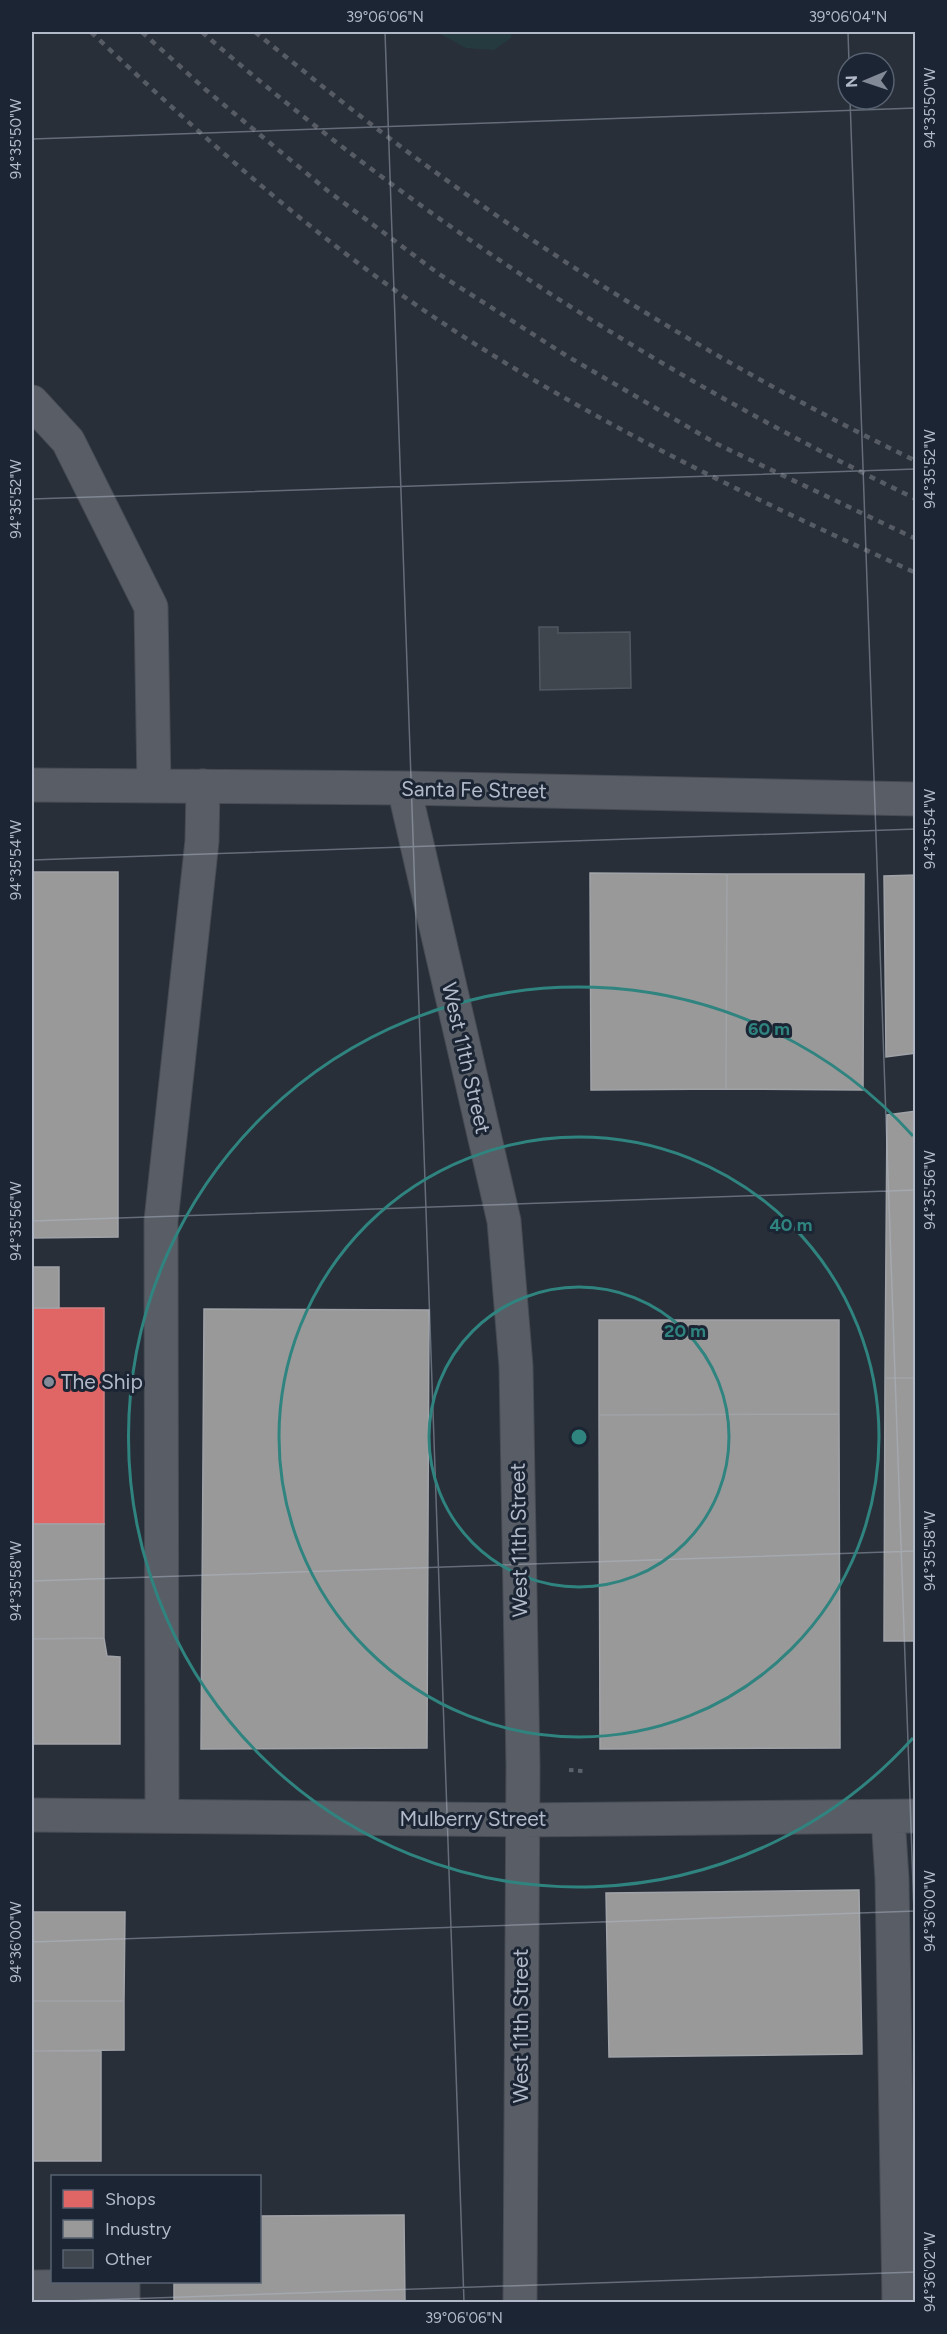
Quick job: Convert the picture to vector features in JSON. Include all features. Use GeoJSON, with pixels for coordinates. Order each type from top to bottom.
{"type":"FeatureCollection","features":[{"type":"Feature","properties":{"kind":"street"},"geometry":{"type":"LineString","coordinates":[[32,402],[68,441],[151,607],[154,786]]}},
{"type":"Feature","properties":{"kind":"street","name":"Santa Fe Street"},"geometry":{"type":"LineString","coordinates":[[32,785],[404,788],[915,799]]}},
{"type":"Feature","properties":{"kind":"street"},"geometry":{"type":"LineString","coordinates":[[162,1816],[161,1221],[202,841],[203,786]]}},
{"type":"Feature","properties":{"kind":"street","name":"West 11th Street"},"geometry":{"type":"LineString","coordinates":[[404,788],[504,1221],[516,1366],[523,1820],[520,2302]]}},
{"type":"Feature","properties":{"kind":"street","name":"Mulberry Street"},"geometry":{"type":"LineString","coordinates":[[32,1815],[523,1820],[902,1817]]}},
{"type":"Feature","properties":{"kind":"street"},"geometry":{"type":"LineString","coordinates":[[899,2302],[906,2070],[892,1879],[902,1817]]}},
{"type":"Feature","properties":{"kind":"street"},"geometry":{"type":"LineString","coordinates":[[32,2286],[123,2286],[123,2302]]}},
{"type":"Feature","properties":{"kind":"path"},"geometry":{"type":"LineString","coordinates":[[569,1770],[583,1771]]}},
{"type":"Feature","properties":{"kind":"green space"},"geometry":{"type":"Polygon","coordinates":[[[437,32],[512,32],[511,38],[494,50],[466,48],[437,32]]]}},
{"type":"Feature","properties":{"kind":"building: Shops"},"geometry":{"type":"Polygon","coordinates":[[[32,1308],[104,1308],[104,1524],[32,1524],[32,1308]]]}},
{"type":"Feature","properties":{"kind":"building: Industry"},"geometry":{"type":"Polygon","coordinates":[[[32,872],[118,872],[118,1237],[32,1238],[32,872]]]}},
{"type":"Feature","properties":{"kind":"building: Industry"},"geometry":{"type":"Polygon","coordinates":[[[590,873],[727,874],[726,1089],[591,1090],[590,873]]]}},
{"type":"Feature","properties":{"kind":"building: Industry"},"geometry":{"type":"Polygon","coordinates":[[[727,874],[864,874],[863,1090],[726,1089],[727,874]]]}},
{"type":"Feature","properties":{"kind":"building: Industry"},"geometry":{"type":"Polygon","coordinates":[[[916,875],[916,1053],[886,1057],[884,876],[916,875]]]}},
{"type":"Feature","properties":{"kind":"building: Industry"},"geometry":{"type":"Polygon","coordinates":[[[916,1111],[916,1378],[885,1378],[887,1115],[916,1111]]]}},
{"type":"Feature","properties":{"kind":"building: Industry"},"geometry":{"type":"Polygon","coordinates":[[[32,1267],[59,1267],[59,1308],[32,1308],[32,1267]]]}},
{"type":"Feature","properties":{"kind":"building: Industry"},"geometry":{"type":"Polygon","coordinates":[[[204,1309],[429,1310],[427,1748],[201,1749],[204,1309]]]}},
{"type":"Feature","properties":{"kind":"building: Industry"},"geometry":{"type":"Polygon","coordinates":[[[599,1320],[839,1320],[839,1414],[599,1415],[599,1320]]]}},
{"type":"Feature","properties":{"kind":"building: Industry"},"geometry":{"type":"Polygon","coordinates":[[[885,1378],[916,1378],[916,1641],[884,1641],[885,1378]]]}},
{"type":"Feature","properties":{"kind":"building: Industry"},"geometry":{"type":"Polygon","coordinates":[[[839,1414],[840,1748],[600,1749],[599,1415],[839,1414]]]}},
{"type":"Feature","properties":{"kind":"building: Industry"},"geometry":{"type":"Polygon","coordinates":[[[32,1524],[104,1524],[104,1638],[32,1639],[32,1524]]]}},
{"type":"Feature","properties":{"kind":"building: Industry"},"geometry":{"type":"Polygon","coordinates":[[[104,1638],[107,1656],[120,1657],[120,1744],[32,1744],[32,1639],[104,1638]]]}},
{"type":"Feature","properties":{"kind":"building: Industry"},"geometry":{"type":"Polygon","coordinates":[[[859,1890],[862,2054],[609,2057],[606,1893],[859,1890]]]}},
{"type":"Feature","properties":{"kind":"building: Industry"},"geometry":{"type":"Polygon","coordinates":[[[32,1912],[125,1912],[124,2001],[32,2001],[32,1912]]]}},
{"type":"Feature","properties":{"kind":"building: Industry"},"geometry":{"type":"Polygon","coordinates":[[[32,2001],[124,2001],[124,2050],[32,2051],[32,2001]]]}},
{"type":"Feature","properties":{"kind":"building: Industry"},"geometry":{"type":"Polygon","coordinates":[[[32,2051],[101,2051],[101,2161],[32,2161],[32,2051]]]}},
{"type":"Feature","properties":{"kind":"building: Industry"},"geometry":{"type":"Polygon","coordinates":[[[404,2215],[405,2302],[174,2302],[174,2283],[261,2283],[261,2216],[404,2215]]]}},
{"type":"Feature","properties":{"kind":"building: Other"},"geometry":{"type":"Polygon","coordinates":[[[539,627],[558,627],[558,633],[630,632],[631,688],[540,690],[539,627]]]}},
{"type":"Feature","properties":{"kind":"railway"},"geometry":{"type":"LineString","coordinates":[[91,32],[209,141],[291,210],[375,276],[478,346],[538,383],[662,451],[788,514],[916,573]]}},
{"type":"Feature","properties":{"kind":"railway"},"geometry":{"type":"LineString","coordinates":[[142,32],[206,90],[328,191],[439,274],[567,356],[717,444],[916,539]]}},
{"type":"Feature","properties":{"kind":"railway"},"geometry":{"type":"LineString","coordinates":[[202,32],[283,100],[368,166],[454,229],[543,289],[634,346],[727,400],[916,499]]}},
{"type":"Feature","properties":{"kind":"railway"},"geometry":{"type":"LineString","coordinates":[[255,32],[440,175],[570,265],[706,349],[775,388],[916,461]]}},
{"type":"Feature","properties":{"kind":"place","name":"The Ship"},"geometry":{"type":"Point","coordinates":[49,1382]}}]}
